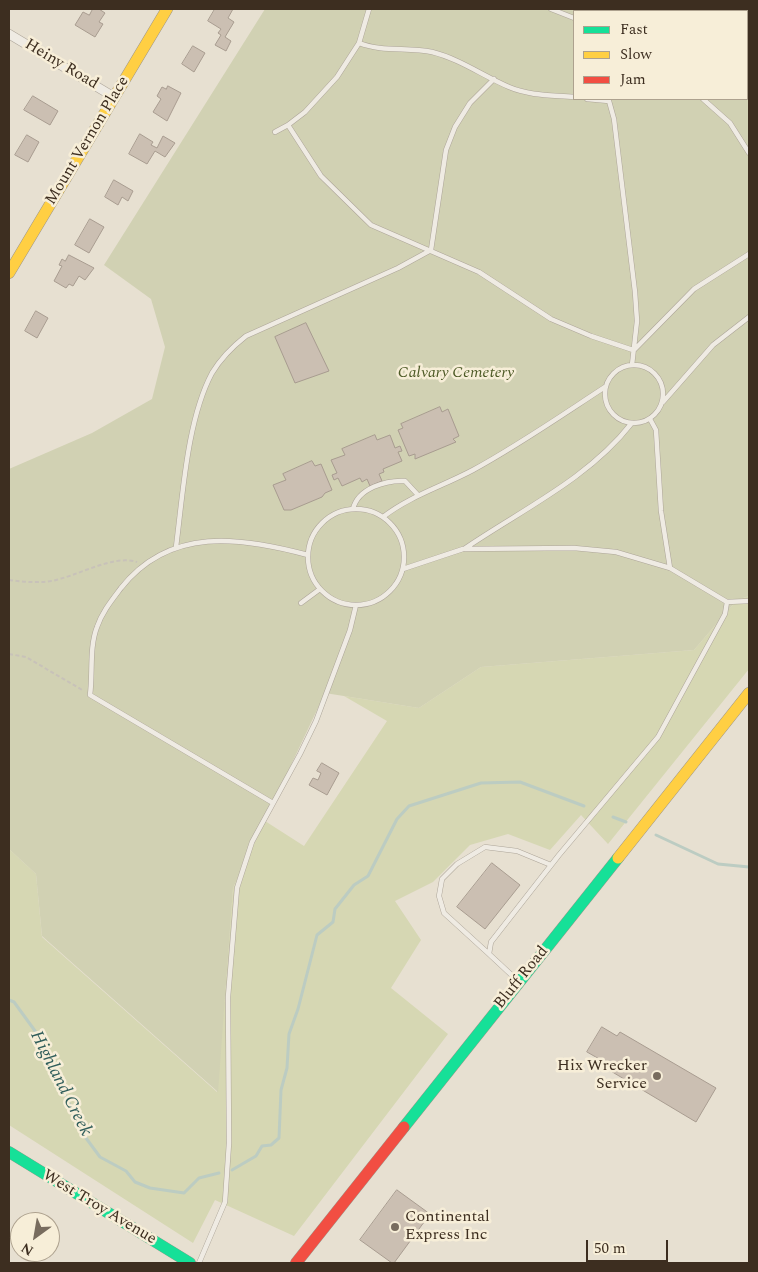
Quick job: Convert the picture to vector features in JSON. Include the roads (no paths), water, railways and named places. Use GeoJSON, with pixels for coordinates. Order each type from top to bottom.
{"type":"FeatureCollection","features":[{"type":"Feature","properties":{"kind":"main road","name":"Mount Vernon Place"},"geometry":{"type":"LineString","coordinates":[[9,273],[13,255],[114,97],[167,9]]}},
{"type":"Feature","properties":{"kind":"main road","name":"Bluff Road"},"geometry":{"type":"LineString","coordinates":[[296,1263],[749,693]]}},
{"type":"Feature","properties":{"kind":"main road","name":"West Troy Avenue"},"geometry":{"type":"LineString","coordinates":[[9,1152],[190,1263]]}},
{"type":"Feature","properties":{"kind":"street","name":"Heiny Road"},"geometry":{"type":"LineString","coordinates":[[9,34],[114,97]]}},
{"type":"Feature","properties":{"kind":"lane"},"geometry":{"type":"LineString","coordinates":[[275,132],[288,126],[324,94],[359,43],[369,9]]}},
{"type":"Feature","properties":{"kind":"lane"},"geometry":{"type":"LineString","coordinates":[[551,9],[573,18]]}},
{"type":"Feature","properties":{"kind":"lane"},"geometry":{"type":"LineString","coordinates":[[359,43],[370,47],[432,52],[465,64],[510,88],[541,95],[573,97]]}},
{"type":"Feature","properties":{"kind":"lane"},"geometry":{"type":"LineString","coordinates":[[431,250],[446,150],[455,127],[470,103],[494,79]]}},
{"type":"Feature","properties":{"kind":"lane"},"geometry":{"type":"LineString","coordinates":[[610,100],[632,248],[637,321],[632,365]]}},
{"type":"Feature","properties":{"kind":"lane"},"geometry":{"type":"LineString","coordinates":[[704,100],[730,123],[749,152]]}},
{"type":"Feature","properties":{"kind":"lane"},"geometry":{"type":"LineString","coordinates":[[288,126],[321,176],[364,219],[388,233],[479,272],[551,319],[591,336],[633,350]]}},
{"type":"Feature","properties":{"kind":"lane"},"geometry":{"type":"LineString","coordinates":[[176,547],[186,471],[194,428],[204,390],[213,372],[229,349],[246,336],[398,268],[431,250]]}},
{"type":"Feature","properties":{"kind":"lane"},"geometry":{"type":"LineString","coordinates":[[633,350],[694,289],[749,254]]}},
{"type":"Feature","properties":{"kind":"lane"},"geometry":{"type":"LineString","coordinates":[[662,402],[661,382],[655,373],[646,367],[632,365],[618,368],[611,374],[605,386],[604,400],[608,409],[622,421],[631,424],[641,423],[650,419],[658,411],[662,402],[713,345],[749,317]]}},
{"type":"Feature","properties":{"kind":"lane"},"geometry":{"type":"LineString","coordinates":[[383,517],[402,502],[464,474],[501,454],[605,386]]}},
{"type":"Feature","properties":{"kind":"lane"},"geometry":{"type":"LineString","coordinates":[[650,419],[656,430],[661,511],[670,568]]}},
{"type":"Feature","properties":{"kind":"lane"},"geometry":{"type":"LineString","coordinates":[[403,569],[463,549],[556,490],[612,447],[631,424]]}},
{"type":"Feature","properties":{"kind":"lane"},"geometry":{"type":"LineString","coordinates":[[352,509],[355,499],[364,492],[390,480],[405,481],[418,495]]}},
{"type":"Feature","properties":{"kind":"lane"},"geometry":{"type":"LineString","coordinates":[[352,509],[373,512],[383,517],[398,534],[403,546],[403,569],[396,584],[386,595],[372,603],[343,604],[330,598],[313,579],[308,555],[310,541],[317,529],[332,515],[352,509]]}},
{"type":"Feature","properties":{"kind":"lane"},"geometry":{"type":"LineString","coordinates":[[273,803],[90,695],[92,653],[97,627],[106,608],[129,579],[150,560],[176,547],[199,542],[236,541],[275,546],[308,555]]}},
{"type":"Feature","properties":{"kind":"lane"},"geometry":{"type":"LineString","coordinates":[[463,549],[574,548],[616,552],[670,568],[727,602],[749,601]]}},
{"type":"Feature","properties":{"kind":"lane"},"geometry":{"type":"LineString","coordinates":[[301,603],[320,589]]}},
{"type":"Feature","properties":{"kind":"lane"},"geometry":{"type":"LineString","coordinates":[[489,954],[491,942],[551,865],[658,737],[724,614],[727,602]]}},
{"type":"Feature","properties":{"kind":"lane"},"geometry":{"type":"LineString","coordinates":[[199,1263],[225,1202],[229,1143],[228,997],[237,888],[252,842],[316,721],[350,630],[356,605]]}},
{"type":"Feature","properties":{"kind":"lane"},"geometry":{"type":"LineString","coordinates":[[519,982],[444,913],[439,896],[442,879],[457,864],[485,846],[517,850],[551,865]]}},
{"type":"Feature","properties":{"kind":"waterway","name":"Highland Creek"},"geometry":{"type":"LineString","coordinates":[[232,1170],[256,1156],[262,1146],[271,1145],[279,1138],[281,1090],[287,1068],[289,1034],[298,1009],[317,935],[333,922],[335,909],[354,885],[368,876],[397,819],[409,806],[481,783],[520,782],[584,806]]}},
{"type":"Feature","properties":{"kind":"waterway","name":"Highland Creek"},"geometry":{"type":"LineString","coordinates":[[613,817],[626,822]]}},
{"type":"Feature","properties":{"kind":"waterway","name":"Highland Creek"},"geometry":{"type":"LineString","coordinates":[[656,835],[718,864],[749,867]]}},
{"type":"Feature","properties":{"kind":"waterway","name":"Highland Creek"},"geometry":{"type":"LineString","coordinates":[[9,1000],[14,1002],[38,1035],[83,1134],[100,1157],[126,1171],[135,1182],[150,1188],[184,1193],[199,1178],[219,1173]]}},
{"type":"Feature","properties":{"kind":"place","name":"Hix Wrecker Service"},"geometry":{"type":"Point","coordinates":[657,1076]}},
{"type":"Feature","properties":{"kind":"place","name":"Continental Express Inc"},"geometry":{"type":"Point","coordinates":[395,1227]}},
{"type":"Feature","properties":{"kind":"park label","name":"Calvary Cemetery"},"geometry":{"type":"Point","coordinates":[456,374]}}]}
